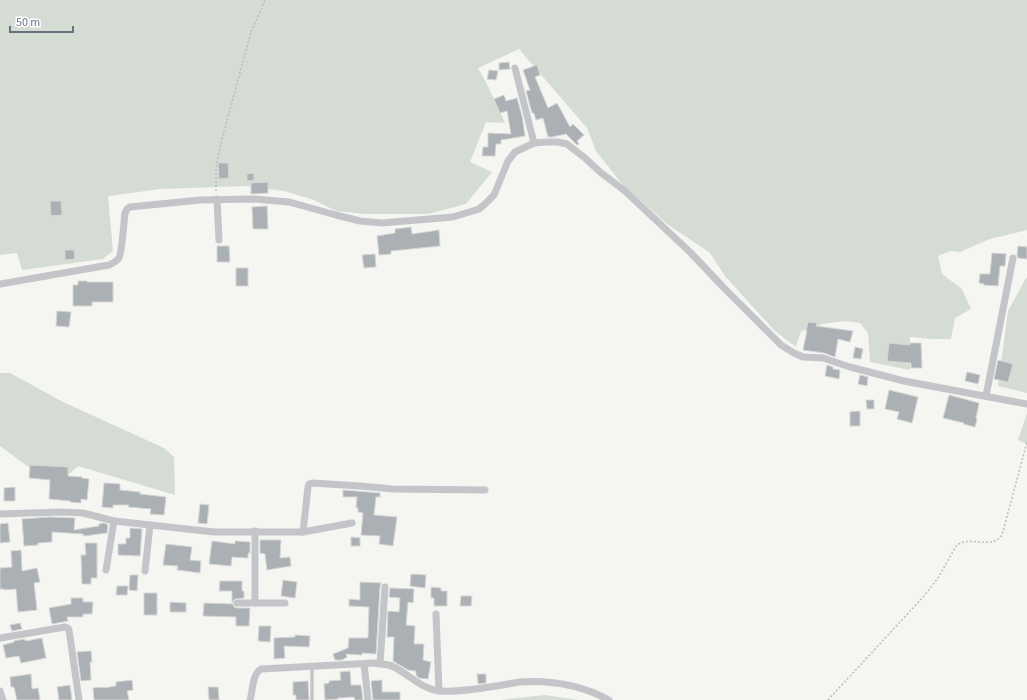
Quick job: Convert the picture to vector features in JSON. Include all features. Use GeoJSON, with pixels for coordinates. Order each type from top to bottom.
{"type":"FeatureCollection","features":[{"type":"Feature","properties":{"kind":"street"},"geometry":{"type":"LineString","coordinates":[[515,68],[534,143]]}},
{"type":"Feature","properties":{"kind":"street"},"geometry":{"type":"LineString","coordinates":[[0,284],[109,265],[116,262],[120,254],[125,213],[130,207],[200,200],[253,199],[289,202],[360,221],[382,223],[453,217],[466,214],[478,209],[494,195],[511,156],[515,152],[534,143],[558,142],[567,144],[625,191],[691,253],[781,345],[794,353],[803,357],[823,358],[850,367],[904,381],[1027,404]]}},
{"type":"Feature","properties":{"kind":"street"},"geometry":{"type":"LineString","coordinates":[[217,199],[219,240]]}},
{"type":"Feature","properties":{"kind":"street"},"geometry":{"type":"LineString","coordinates":[[986,396],[1013,258]]}},
{"type":"Feature","properties":{"kind":"street"},"geometry":{"type":"LineString","coordinates":[[303,532],[308,487],[309,484],[312,483],[393,489],[485,490]]}},
{"type":"Feature","properties":{"kind":"street"},"geometry":{"type":"LineString","coordinates":[[0,514],[61,512],[83,513],[114,521],[214,532],[303,532],[352,523]]}},
{"type":"Feature","properties":{"kind":"street"},"geometry":{"type":"LineString","coordinates":[[106,570],[114,521]]}},
{"type":"Feature","properties":{"kind":"street"},"geometry":{"type":"LineString","coordinates":[[145,571],[150,525]]}},
{"type":"Feature","properties":{"kind":"street"},"geometry":{"type":"LineString","coordinates":[[255,603],[256,532]]}},
{"type":"Feature","properties":{"kind":"street"},"geometry":{"type":"LineString","coordinates":[[380,664],[385,587]]}},
{"type":"Feature","properties":{"kind":"street"},"geometry":{"type":"LineString","coordinates":[[237,603],[285,603]]}},
{"type":"Feature","properties":{"kind":"street"},"geometry":{"type":"LineString","coordinates":[[436,614],[439,691]]}},
{"type":"Feature","properties":{"kind":"street"},"geometry":{"type":"LineString","coordinates":[[0,638],[65,627],[68,628],[79,700]]}},
{"type":"Feature","properties":{"kind":"street"},"geometry":{"type":"LineString","coordinates":[[250,700],[256,675],[259,670],[374,663],[391,666],[416,682],[430,689],[439,691],[466,691],[519,682],[547,682],[575,686],[598,694],[609,700]]}},
{"type":"Feature","properties":{"kind":"street"},"geometry":{"type":"LineString","coordinates":[[364,664],[368,700]]}},
{"type":"Feature","properties":{"kind":"street"},"geometry":{"type":"LineString","coordinates":[[0,691],[3,700]]}},
{"type":"Feature","properties":{"kind":"lane"},"geometry":{"type":"LineString","coordinates":[[312,666],[312,700]]}},
{"type":"Feature","properties":{"kind":"path"},"geometry":{"type":"LineString","coordinates":[[217,199],[216,168],[222,139],[251,32],[265,0]]}},
{"type":"Feature","properties":{"kind":"path"},"geometry":{"type":"LineString","coordinates":[[828,700],[924,596],[938,578],[958,544],[967,541],[988,542],[1000,538],[1027,442]]}},
{"type":"Feature","properties":{"kind":"shaded area"},"geometry":{"type":"Polygon","coordinates":[[[0,0],[1027,0],[1027,230],[990,239],[960,252],[951,251],[938,256],[942,274],[962,289],[971,309],[955,318],[951,339],[910,337],[910,370],[870,362],[868,333],[860,323],[844,321],[823,324],[801,331],[796,347],[775,331],[725,276],[710,253],[667,224],[622,184],[596,151],[587,128],[519,49],[478,68],[505,123],[486,122],[470,162],[492,172],[466,204],[428,214],[365,214],[336,211],[314,200],[284,191],[246,186],[161,189],[108,196],[113,251],[103,259],[22,270],[17,253],[0,255],[0,0]]]}},
{"type":"Feature","properties":{"kind":"shaded area"},"geometry":{"type":"Polygon","coordinates":[[[1026,278],[1027,393],[998,386],[1008,311],[1026,278]]]}},
{"type":"Feature","properties":{"kind":"shaded area"},"geometry":{"type":"Polygon","coordinates":[[[0,373],[10,373],[63,402],[164,448],[174,457],[175,495],[78,466],[69,474],[30,468],[0,446],[0,373]]]}},
{"type":"Feature","properties":{"kind":"shaded area"},"geometry":{"type":"Polygon","coordinates":[[[1027,413],[1027,444],[1018,440],[1027,413]]]}},
{"type":"Feature","properties":{"kind":"shaded area"},"geometry":{"type":"Polygon","coordinates":[[[545,695],[578,700],[500,700],[545,695]]]}},
{"type":"Feature","properties":{"kind":"building"},"geometry":{"type":"Polygon","coordinates":[[[509,62],[510,69],[499,70],[499,63],[509,62]]]}},
{"type":"Feature","properties":{"kind":"building"},"geometry":{"type":"Polygon","coordinates":[[[537,65],[540,75],[535,77],[548,108],[557,103],[570,127],[573,124],[584,135],[577,141],[579,144],[577,145],[566,134],[548,137],[543,118],[536,120],[534,113],[532,113],[526,91],[530,90],[523,70],[537,65]]]}},
{"type":"Feature","properties":{"kind":"building"},"geometry":{"type":"Polygon","coordinates":[[[489,70],[498,71],[496,80],[487,79],[489,70]]]}},
{"type":"Feature","properties":{"kind":"building"},"geometry":{"type":"Polygon","coordinates":[[[504,95],[506,101],[517,98],[525,136],[501,140],[501,144],[496,144],[495,156],[482,156],[483,147],[488,147],[488,133],[511,134],[507,111],[500,113],[494,99],[504,95]]]}},
{"type":"Feature","properties":{"kind":"building"},"geometry":{"type":"Polygon","coordinates":[[[218,163],[228,163],[229,178],[219,179],[218,163]]]}},
{"type":"Feature","properties":{"kind":"building"},"geometry":{"type":"Polygon","coordinates":[[[254,173],[254,180],[247,181],[247,174],[254,173]]]}},
{"type":"Feature","properties":{"kind":"building"},"geometry":{"type":"Polygon","coordinates":[[[268,182],[268,193],[251,194],[251,183],[268,182]]]}},
{"type":"Feature","properties":{"kind":"building"},"geometry":{"type":"Polygon","coordinates":[[[50,201],[61,201],[62,215],[51,216],[50,201]]]}},
{"type":"Feature","properties":{"kind":"building"},"geometry":{"type":"Polygon","coordinates":[[[267,206],[268,229],[253,229],[252,207],[267,206]]]}},
{"type":"Feature","properties":{"kind":"building"},"geometry":{"type":"Polygon","coordinates":[[[411,227],[412,234],[439,230],[440,246],[391,251],[391,254],[379,255],[377,236],[395,233],[395,229],[411,227]]]}},
{"type":"Feature","properties":{"kind":"building"},"geometry":{"type":"Polygon","coordinates":[[[217,246],[229,246],[230,262],[217,262],[217,246]]]}},
{"type":"Feature","properties":{"kind":"building"},"geometry":{"type":"Polygon","coordinates":[[[1018,246],[1027,247],[1027,259],[1018,258],[1018,246]]]}},
{"type":"Feature","properties":{"kind":"building"},"geometry":{"type":"Polygon","coordinates":[[[65,250],[74,250],[75,259],[65,260],[65,250]]]}},
{"type":"Feature","properties":{"kind":"building"},"geometry":{"type":"Polygon","coordinates":[[[992,253],[1006,254],[1005,266],[1000,266],[998,286],[979,283],[980,274],[990,274],[992,253]]]}},
{"type":"Feature","properties":{"kind":"building"},"geometry":{"type":"Polygon","coordinates":[[[375,254],[376,267],[364,268],[362,255],[375,254]]]}},
{"type":"Feature","properties":{"kind":"building"},"geometry":{"type":"Polygon","coordinates":[[[236,268],[248,268],[248,286],[236,286],[236,268]]]}},
{"type":"Feature","properties":{"kind":"building"},"geometry":{"type":"Polygon","coordinates":[[[78,281],[113,282],[113,302],[92,302],[92,306],[73,306],[73,285],[78,285],[78,281]]]}},
{"type":"Feature","properties":{"kind":"building"},"geometry":{"type":"Polygon","coordinates":[[[57,311],[71,312],[69,327],[56,326],[57,311]]]}},
{"type":"Feature","properties":{"kind":"building"},"geometry":{"type":"Polygon","coordinates":[[[808,322],[817,323],[816,326],[853,331],[850,342],[838,339],[835,357],[824,353],[803,350],[808,322]]]}},
{"type":"Feature","properties":{"kind":"building"},"geometry":{"type":"Polygon","coordinates":[[[889,343],[910,345],[910,343],[921,343],[922,368],[911,368],[911,363],[887,361],[889,343]]]}},
{"type":"Feature","properties":{"kind":"building"},"geometry":{"type":"Polygon","coordinates":[[[855,347],[863,349],[861,359],[853,358],[855,347]]]}},
{"type":"Feature","properties":{"kind":"building"},"geometry":{"type":"Polygon","coordinates":[[[998,360],[1013,364],[1008,382],[994,379],[998,360]]]}},
{"type":"Feature","properties":{"kind":"building"},"geometry":{"type":"Polygon","coordinates":[[[827,365],[833,367],[833,369],[840,370],[839,379],[825,376],[827,365]]]}},
{"type":"Feature","properties":{"kind":"building"},"geometry":{"type":"Polygon","coordinates":[[[967,372],[980,375],[978,384],[965,381],[967,372]]]}},
{"type":"Feature","properties":{"kind":"building"},"geometry":{"type":"Polygon","coordinates":[[[860,375],[868,377],[867,386],[858,384],[860,375]]]}},
{"type":"Feature","properties":{"kind":"building"},"geometry":{"type":"Polygon","coordinates":[[[889,390],[918,397],[912,423],[897,419],[899,412],[885,409],[889,390]]]}},
{"type":"Feature","properties":{"kind":"building"},"geometry":{"type":"Polygon","coordinates":[[[949,395],[979,403],[975,427],[943,418],[949,395]]]}},
{"type":"Feature","properties":{"kind":"building"},"geometry":{"type":"Polygon","coordinates":[[[866,400],[874,400],[874,409],[867,409],[866,400]]]}},
{"type":"Feature","properties":{"kind":"building"},"geometry":{"type":"Polygon","coordinates":[[[860,411],[860,426],[850,426],[850,412],[860,411]]]}},
{"type":"Feature","properties":{"kind":"building"},"geometry":{"type":"Polygon","coordinates":[[[30,465],[68,467],[68,476],[89,479],[87,500],[81,499],[81,503],[49,499],[50,480],[29,478],[30,465]]]}},
{"type":"Feature","properties":{"kind":"building"},"geometry":{"type":"Polygon","coordinates":[[[104,483],[120,484],[120,490],[166,497],[164,515],[150,514],[151,509],[128,507],[129,505],[113,505],[113,508],[102,507],[104,483]]]}},
{"type":"Feature","properties":{"kind":"building"},"geometry":{"type":"Polygon","coordinates":[[[15,487],[15,501],[4,501],[4,488],[15,487]]]}},
{"type":"Feature","properties":{"kind":"building"},"geometry":{"type":"Polygon","coordinates":[[[343,490],[380,493],[380,497],[376,497],[374,515],[397,517],[393,546],[379,544],[380,536],[361,535],[363,513],[358,512],[358,508],[356,508],[357,497],[343,497],[343,490]]]}},
{"type":"Feature","properties":{"kind":"building"},"geometry":{"type":"Polygon","coordinates":[[[200,504],[209,505],[207,524],[198,523],[200,504]]]}},
{"type":"Feature","properties":{"kind":"building"},"geometry":{"type":"Polygon","coordinates":[[[50,517],[75,518],[74,530],[99,526],[99,524],[104,523],[108,525],[107,533],[84,536],[83,534],[52,532],[52,542],[24,546],[22,519],[50,517]]]}},
{"type":"Feature","properties":{"kind":"building"},"geometry":{"type":"Polygon","coordinates":[[[8,523],[10,542],[0,543],[0,524],[8,523]]]}},
{"type":"Feature","properties":{"kind":"building"},"geometry":{"type":"Polygon","coordinates":[[[130,528],[142,529],[140,556],[118,555],[118,544],[126,544],[126,538],[130,538],[130,528]]]}},
{"type":"Feature","properties":{"kind":"building"},"geometry":{"type":"Polygon","coordinates":[[[351,537],[360,538],[360,546],[351,546],[351,537]]]}},
{"type":"Feature","properties":{"kind":"building"},"geometry":{"type":"Polygon","coordinates":[[[260,540],[281,540],[280,558],[290,557],[291,566],[267,570],[265,554],[260,553],[260,540]]]}},
{"type":"Feature","properties":{"kind":"building"},"geometry":{"type":"Polygon","coordinates":[[[212,541],[235,544],[235,541],[250,542],[250,553],[248,553],[248,558],[232,557],[231,566],[209,564],[212,541]]]}},
{"type":"Feature","properties":{"kind":"building"},"geometry":{"type":"Polygon","coordinates":[[[85,543],[97,543],[97,578],[91,578],[91,584],[82,584],[81,555],[86,555],[85,543]]]}},
{"type":"Feature","properties":{"kind":"building"},"geometry":{"type":"Polygon","coordinates":[[[166,544],[192,547],[190,560],[201,561],[200,573],[177,570],[178,566],[163,565],[166,544]]]}},
{"type":"Feature","properties":{"kind":"building"},"geometry":{"type":"Polygon","coordinates":[[[21,550],[22,571],[37,568],[40,582],[34,583],[37,610],[18,612],[16,589],[0,589],[0,568],[12,567],[11,551],[21,550]]]}},
{"type":"Feature","properties":{"kind":"building"},"geometry":{"type":"Polygon","coordinates":[[[411,574],[426,575],[425,588],[410,586],[411,574]]]}},
{"type":"Feature","properties":{"kind":"building"},"geometry":{"type":"Polygon","coordinates":[[[130,575],[138,575],[137,591],[129,590],[130,575]]]}},
{"type":"Feature","properties":{"kind":"building"},"geometry":{"type":"Polygon","coordinates":[[[283,580],[297,582],[295,598],[281,596],[283,580]]]}},
{"type":"Feature","properties":{"kind":"building"},"geometry":{"type":"Polygon","coordinates":[[[220,581],[242,581],[244,598],[235,599],[232,603],[232,591],[219,591],[220,581]]]}},
{"type":"Feature","properties":{"kind":"building"},"geometry":{"type":"Polygon","coordinates":[[[360,582],[381,583],[376,654],[346,654],[347,657],[342,660],[335,660],[333,654],[348,648],[349,638],[368,638],[369,607],[349,606],[349,599],[360,600],[360,582]]]}},
{"type":"Feature","properties":{"kind":"building"},"geometry":{"type":"Polygon","coordinates":[[[117,586],[128,586],[127,595],[116,595],[117,586]]]}},
{"type":"Feature","properties":{"kind":"building"},"geometry":{"type":"Polygon","coordinates":[[[431,587],[441,588],[441,591],[447,591],[447,606],[434,606],[434,598],[431,598],[431,587]]]}},
{"type":"Feature","properties":{"kind":"building"},"geometry":{"type":"Polygon","coordinates":[[[390,588],[414,589],[413,603],[408,602],[406,625],[415,626],[414,644],[424,644],[423,660],[431,662],[428,679],[419,678],[416,675],[416,671],[408,670],[393,661],[394,637],[387,637],[388,611],[399,612],[400,598],[389,597],[390,588]]]}},
{"type":"Feature","properties":{"kind":"building"},"geometry":{"type":"Polygon","coordinates":[[[144,593],[157,593],[157,615],[144,615],[144,593]]]}},
{"type":"Feature","properties":{"kind":"building"},"geometry":{"type":"Polygon","coordinates":[[[461,596],[472,596],[471,606],[460,606],[461,596]]]}},
{"type":"Feature","properties":{"kind":"building"},"geometry":{"type":"Polygon","coordinates":[[[71,598],[83,598],[83,602],[93,602],[92,614],[83,614],[83,617],[67,617],[68,621],[52,624],[49,608],[71,604],[71,598]]]}},
{"type":"Feature","properties":{"kind":"building"},"geometry":{"type":"Polygon","coordinates":[[[170,602],[186,603],[186,612],[170,612],[170,602]]]}},
{"type":"Feature","properties":{"kind":"building"},"geometry":{"type":"Polygon","coordinates":[[[204,603],[232,603],[234,607],[237,608],[250,608],[249,626],[236,626],[236,617],[203,616],[204,603]]]}},
{"type":"Feature","properties":{"kind":"building"},"geometry":{"type":"Polygon","coordinates":[[[20,623],[22,629],[12,631],[10,625],[20,623]]]}},
{"type":"Feature","properties":{"kind":"building"},"geometry":{"type":"Polygon","coordinates":[[[259,626],[271,626],[270,642],[258,641],[259,626]]]}},
{"type":"Feature","properties":{"kind":"building"},"geometry":{"type":"Polygon","coordinates":[[[295,635],[310,636],[309,647],[284,646],[285,658],[274,659],[274,638],[295,637],[295,635]]]}},
{"type":"Feature","properties":{"kind":"building"},"geometry":{"type":"Polygon","coordinates":[[[42,638],[46,658],[21,663],[19,656],[6,658],[3,645],[24,639],[26,641],[42,638]]]}},
{"type":"Feature","properties":{"kind":"building"},"geometry":{"type":"Polygon","coordinates":[[[91,651],[91,680],[81,681],[77,652],[91,651]]]}},
{"type":"Feature","properties":{"kind":"building"},"geometry":{"type":"Polygon","coordinates":[[[350,671],[351,685],[361,685],[363,700],[355,700],[354,697],[325,700],[324,684],[329,683],[329,681],[341,680],[340,672],[350,671]]]}},
{"type":"Feature","properties":{"kind":"building"},"geometry":{"type":"Polygon","coordinates":[[[31,674],[32,689],[38,688],[40,700],[17,700],[14,687],[11,687],[10,677],[31,674]]]}},
{"type":"Feature","properties":{"kind":"building"},"geometry":{"type":"Polygon","coordinates":[[[477,674],[486,674],[486,683],[478,684],[477,674]]]}},
{"type":"Feature","properties":{"kind":"building"},"geometry":{"type":"Polygon","coordinates":[[[132,680],[133,690],[127,691],[129,700],[94,700],[93,688],[116,686],[116,682],[132,680]]]}},
{"type":"Feature","properties":{"kind":"building"},"geometry":{"type":"Polygon","coordinates":[[[382,680],[382,692],[400,692],[400,700],[373,700],[371,681],[382,680]]]}},
{"type":"Feature","properties":{"kind":"building"},"geometry":{"type":"Polygon","coordinates":[[[308,681],[309,700],[296,700],[296,695],[293,695],[293,682],[308,681]]]}},
{"type":"Feature","properties":{"kind":"building"},"geometry":{"type":"Polygon","coordinates":[[[70,685],[72,700],[59,700],[57,687],[70,685]]]}},
{"type":"Feature","properties":{"kind":"building"},"geometry":{"type":"Polygon","coordinates":[[[208,687],[218,687],[219,700],[209,700],[208,687]]]}}]}
